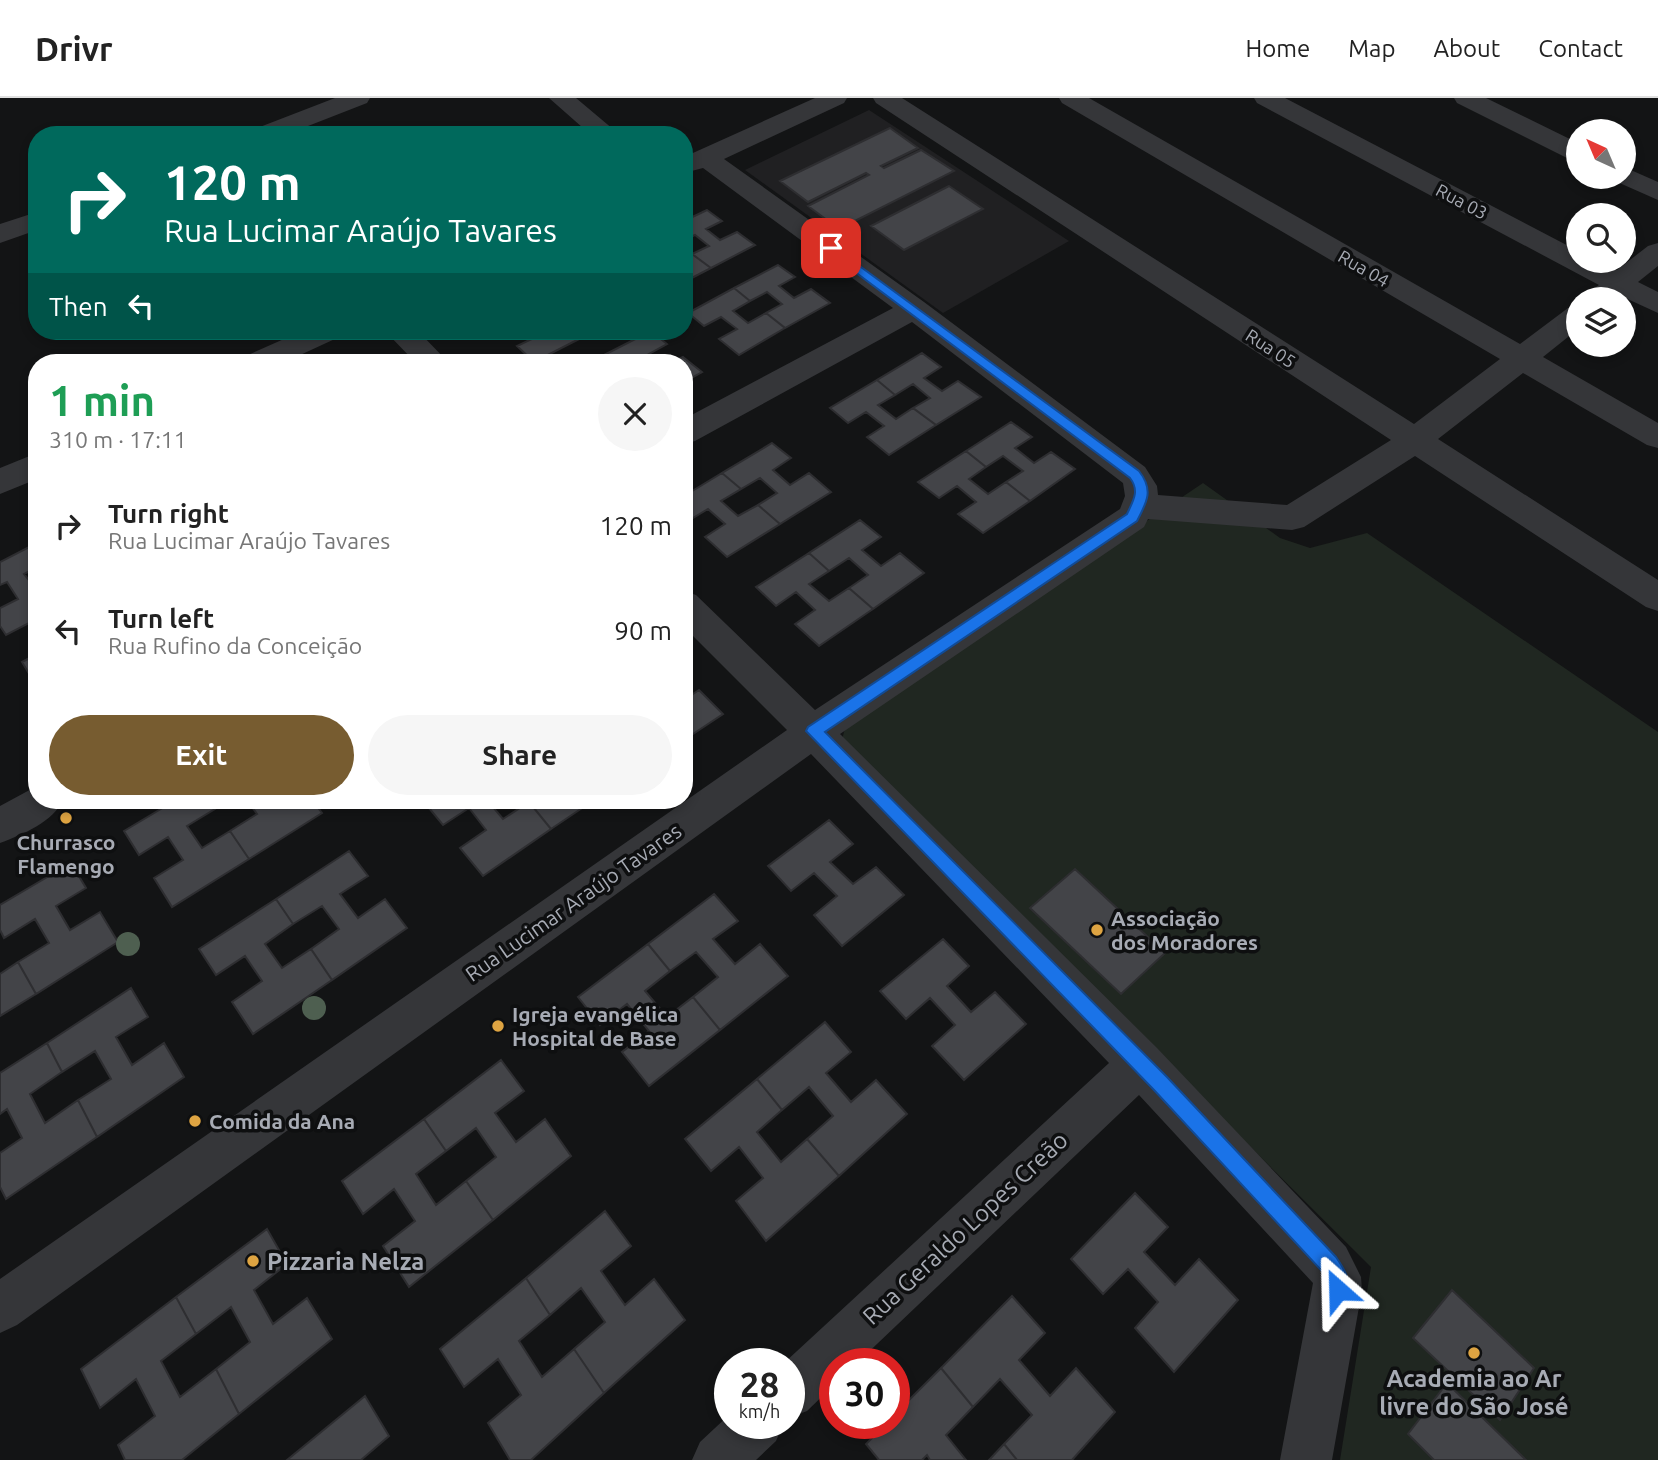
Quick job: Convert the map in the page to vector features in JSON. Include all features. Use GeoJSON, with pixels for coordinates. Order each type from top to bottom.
{"type":"FeatureCollection","features":[{"type":"Feature","properties":{"kind":"street"},"geometry":{"type":"LineString","coordinates":[[285,126],[358,98]]}},
{"type":"Feature","properties":{"kind":"street"},"geometry":{"type":"LineString","coordinates":[[561,98],[596,126]]}},
{"type":"Feature","properties":{"kind":"street"},"geometry":{"type":"LineString","coordinates":[[695,162],[835,98]]}},
{"type":"Feature","properties":{"kind":"street","name":"Rua 05"},"geometry":{"type":"LineString","coordinates":[[885,98],[1658,597]]}},
{"type":"Feature","properties":{"kind":"street","name":"Rua 04"},"geometry":{"type":"LineString","coordinates":[[1071,98],[1658,437]]}},
{"type":"Feature","properties":{"kind":"street","name":"Rua 03"},"geometry":{"type":"LineString","coordinates":[[1266,98],[1602,287]]}},
{"type":"Feature","properties":{"kind":"street"},"geometry":{"type":"LineString","coordinates":[[1466,98],[1566,147]]}},
{"type":"Feature","properties":{"kind":"street"},"geometry":{"type":"LineString","coordinates":[[695,162],[914,309],[1135,475],[1142,484],[1141,501],[1292,518],[1414,441],[1566,323]]}},
{"type":"Feature","properties":{"kind":"street"},"geometry":{"type":"LineString","coordinates":[[1636,182],[1658,192]]}},
{"type":"Feature","properties":{"kind":"street"},"geometry":{"type":"LineString","coordinates":[[0,234],[28,223]]}},
{"type":"Feature","properties":{"kind":"street"},"geometry":{"type":"LineString","coordinates":[[1614,287],[1658,252]]}},
{"type":"Feature","properties":{"kind":"street","name":"Rua 03"},"geometry":{"type":"LineString","coordinates":[[1636,298],[1658,304]]}},
{"type":"Feature","properties":{"kind":"street"},"geometry":{"type":"LineString","coordinates":[[693,428],[914,309]]}},
{"type":"Feature","properties":{"kind":"street"},"geometry":{"type":"LineString","coordinates":[[277,354],[307,340]]}},
{"type":"Feature","properties":{"kind":"street"},"geometry":{"type":"LineString","coordinates":[[410,340],[424,354]]}},
{"type":"Feature","properties":{"kind":"street"},"geometry":{"type":"LineString","coordinates":[[0,482],[28,469]]}},
{"type":"Feature","properties":{"kind":"street","name":"Rua Lucimar Araújo Tavares"},"geometry":{"type":"LineString","coordinates":[[0,1308],[814,731],[1132,518],[1141,501]]}},
{"type":"Feature","properties":{"kind":"street"},"geometry":{"type":"LineString","coordinates":[[693,614],[814,731],[1141,1063],[1319,1254],[1337,1277],[1338,1290],[1306,1460]]}},
{"type":"Feature","properties":{"kind":"street"},"geometry":{"type":"LineString","coordinates":[[0,825],[28,809]]}},
{"type":"Feature","properties":{"kind":"street","name":"Rua Geraldo Lopes Creão"},"geometry":{"type":"LineString","coordinates":[[805,1378],[1141,1063]]}},
{"type":"Feature","properties":{"kind":"street"},"geometry":{"type":"LineString","coordinates":[[718,1460],[741,1439]]}},
{"type":"Feature","properties":{"kind":"shaded area"},"geometry":{"type":"Polygon","coordinates":[[[869,110],[1069,241],[943,313],[745,170],[869,110]]]}},
{"type":"Feature","properties":{"kind":"shaded area"},"geometry":{"type":"Polygon","coordinates":[[[1203,483],[1280,538],[1310,548],[1367,533],[1658,732],[1658,1460],[1340,1460],[1371,1267],[842,740],[846,724],[1203,483]]]}},
{"type":"Feature","properties":{"kind":"building"},"geometry":{"type":"Polygon","coordinates":[[[890,128],[918,148],[881,166],[884,168],[921,150],[954,171],[839,229],[808,206],[869,175],[866,173],[808,202],[780,181],[890,128]]]}},
{"type":"Feature","properties":{"kind":"building"},"geometry":{"type":"Polygon","coordinates":[[[949,186],[983,209],[904,250],[871,226],[949,186]]]}},
{"type":"Feature","properties":{"kind":"building"},"geometry":{"type":"Polygon","coordinates":[[[707,210],[722,221],[706,229],[720,240],[737,232],[755,245],[711,268],[693,255],[709,246],[693,236],[693,217],[707,210]]]}},
{"type":"Feature","properties":{"kind":"building"},"geometry":{"type":"Polygon","coordinates":[[[693,255],[711,268],[693,277],[693,255]]]}},
{"type":"Feature","properties":{"kind":"building"},"geometry":{"type":"Polygon","coordinates":[[[778,265],[795,277],[779,286],[794,298],[811,289],[830,303],[785,328],[766,313],[782,304],[767,292],[750,301],[734,288],[778,265]]]}},
{"type":"Feature","properties":{"kind":"building"},"geometry":{"type":"Polygon","coordinates":[[[734,288],[750,301],[733,311],[748,323],[766,313],[785,328],[739,355],[719,339],[737,329],[721,317],[704,326],[693,317],[693,310],[734,288]]]}},
{"type":"Feature","properties":{"kind":"building"},"geometry":{"type":"Polygon","coordinates":[[[530,340],[577,340],[550,354],[526,354],[517,346],[530,340]]]}},
{"type":"Feature","properties":{"kind":"building"},"geometry":{"type":"Polygon","coordinates":[[[633,340],[662,340],[667,344],[649,354],[606,354],[633,340]]]}},
{"type":"Feature","properties":{"kind":"building"},"geometry":{"type":"Polygon","coordinates":[[[922,353],[941,367],[924,378],[942,391],[958,381],[981,397],[936,425],[913,408],[930,398],[913,384],[895,395],[877,380],[922,353]]]}},
{"type":"Feature","properties":{"kind":"building"},"geometry":{"type":"Polygon","coordinates":[[[693,365],[702,372],[693,377],[693,365]]]}},
{"type":"Feature","properties":{"kind":"building"},"geometry":{"type":"Polygon","coordinates":[[[877,380],[895,395],[878,405],[896,419],[913,408],[936,425],[889,455],[867,437],[884,426],[866,412],[848,423],[830,408],[877,380]]]}},
{"type":"Feature","properties":{"kind":"building"},"geometry":{"type":"Polygon","coordinates":[[[1011,422],[1032,437],[1015,448],[1034,463],[1051,452],[1075,469],[1030,501],[1006,482],[1023,471],[1003,456],[986,467],[966,451],[1011,422]]]}},
{"type":"Feature","properties":{"kind":"building"},"geometry":{"type":"Polygon","coordinates":[[[772,443],[791,458],[773,470],[790,485],[809,473],[831,492],[780,524],[758,505],[777,493],[760,478],[741,489],[722,473],[772,443]]]}},
{"type":"Feature","properties":{"kind":"building"},"geometry":{"type":"Polygon","coordinates":[[[966,451],[986,467],[969,479],[988,494],[1006,482],[1030,501],[983,533],[958,514],[976,502],[957,486],[939,498],[918,482],[966,451]]]}},
{"type":"Feature","properties":{"kind":"building"},"geometry":{"type":"Polygon","coordinates":[[[722,473],[741,489],[721,501],[738,516],[758,505],[780,524],[727,557],[705,537],[725,524],[708,509],[693,518],[693,491],[722,473]]]}},
{"type":"Feature","properties":{"kind":"building"},"geometry":{"type":"Polygon","coordinates":[[[860,520],[881,537],[862,550],[881,566],[900,553],[924,573],[873,609],[849,588],[868,575],[849,558],[829,571],[809,553],[860,520]]]}},
{"type":"Feature","properties":{"kind":"building"},"geometry":{"type":"Polygon","coordinates":[[[28,548],[28,572],[24,574],[28,579],[28,624],[6,635],[0,626],[0,608],[18,599],[7,582],[0,585],[0,562],[28,548]]]}},
{"type":"Feature","properties":{"kind":"building"},"geometry":{"type":"Polygon","coordinates":[[[809,553],[829,571],[809,584],[829,601],[849,588],[873,609],[819,646],[795,624],[815,610],[796,592],[776,606],[756,587],[809,553]]]}},
{"type":"Feature","properties":{"kind":"building"},"geometry":{"type":"Polygon","coordinates":[[[28,659],[28,672],[22,662],[28,659]]]}},
{"type":"Feature","properties":{"kind":"building"},"geometry":{"type":"Polygon","coordinates":[[[699,690],[723,714],[693,734],[693,694],[699,690]]]}},
{"type":"Feature","properties":{"kind":"building"},"geometry":{"type":"Polygon","coordinates":[[[161,809],[215,809],[187,826],[202,848],[230,831],[249,859],[172,907],[154,878],[183,860],[168,837],[139,855],[124,831],[161,809]]]}},
{"type":"Feature","properties":{"kind":"building"},"geometry":{"type":"Polygon","coordinates":[[[253,809],[319,809],[322,813],[249,859],[230,831],[257,814],[253,809]]]}},
{"type":"Feature","properties":{"kind":"building"},"geometry":{"type":"Polygon","coordinates":[[[430,809],[467,809],[443,825],[430,809]]]}},
{"type":"Feature","properties":{"kind":"building"},"geometry":{"type":"Polygon","coordinates":[[[470,809],[495,809],[503,819],[518,809],[535,809],[551,829],[483,876],[460,848],[486,830],[470,809]]]}},
{"type":"Feature","properties":{"kind":"building"},"geometry":{"type":"Polygon","coordinates":[[[535,809],[581,809],[551,829],[535,809]]]}},
{"type":"Feature","properties":{"kind":"building"},"geometry":{"type":"Polygon","coordinates":[[[829,820],[853,844],[830,862],[853,884],[876,867],[904,895],[842,946],[814,915],[837,896],[814,873],[791,891],[768,866],[829,820]]]}},
{"type":"Feature","properties":{"kind":"building"},"geometry":{"type":"Polygon","coordinates":[[[349,851],[368,876],[340,894],[358,918],[385,899],[407,928],[332,980],[311,949],[339,929],[322,906],[293,924],[276,899],[349,851]]]}},
{"type":"Feature","properties":{"kind":"building"},"geometry":{"type":"Polygon","coordinates":[[[71,863],[86,888],[56,906],[70,930],[100,912],[118,942],[36,994],[18,962],[49,943],[35,919],[4,938],[0,930],[0,905],[71,863]]]}},
{"type":"Feature","properties":{"kind":"building","name":"Associação dos Moradores"},"geometry":{"type":"Polygon","coordinates":[[[1075,869],[1165,953],[1121,994],[1030,908],[1075,869]]]}},
{"type":"Feature","properties":{"kind":"building"},"geometry":{"type":"Polygon","coordinates":[[[714,894],[738,921],[713,939],[735,964],[760,944],[788,976],[720,1030],[693,997],[718,977],[696,952],[670,971],[648,944],[714,894]]]}},
{"type":"Feature","properties":{"kind":"building"},"geometry":{"type":"Polygon","coordinates":[[[276,899],[293,924],[265,944],[282,968],[311,949],[332,980],[253,1034],[232,1002],[262,981],[245,956],[216,975],[199,949],[276,899]]]}},
{"type":"Feature","properties":{"kind":"building"},"geometry":{"type":"Polygon","coordinates":[[[943,939],[969,966],[947,986],[971,1012],[995,992],[1026,1024],[964,1080],[932,1046],[955,1025],[930,998],[906,1019],[880,991],[943,939]]]}},
{"type":"Feature","properties":{"kind":"building"},"geometry":{"type":"Polygon","coordinates":[[[648,944],[670,971],[645,991],[667,1017],[693,997],[720,1030],[649,1086],[622,1052],[649,1031],[627,1004],[600,1025],[578,997],[648,944]]]}},
{"type":"Feature","properties":{"kind":"building"},"geometry":{"type":"Polygon","coordinates":[[[18,962],[36,994],[0,1016],[0,974],[18,962]]]}},
{"type":"Feature","properties":{"kind":"building"},"geometry":{"type":"Polygon","coordinates":[[[131,988],[148,1017],[116,1037],[132,1065],[164,1043],[184,1077],[97,1137],[78,1100],[111,1079],[95,1051],[62,1072],[47,1043],[131,988]]]}},
{"type":"Feature","properties":{"kind":"building"},"geometry":{"type":"Polygon","coordinates":[[[825,1022],[851,1052],[826,1073],[851,1102],[876,1080],[907,1114],[839,1176],[807,1139],[833,1116],[809,1087],[782,1110],[757,1079],[825,1022]]]}},
{"type":"Feature","properties":{"kind":"building"},"geometry":{"type":"Polygon","coordinates":[[[47,1043],[62,1072],[30,1094],[45,1123],[78,1100],[97,1137],[6,1199],[0,1187],[0,1153],[22,1138],[7,1109],[0,1114],[0,1073],[47,1043]]]}},
{"type":"Feature","properties":{"kind":"building"},"geometry":{"type":"Polygon","coordinates":[[[501,1060],[524,1091],[495,1113],[516,1142],[545,1119],[571,1156],[493,1220],[466,1181],[496,1157],[476,1128],[446,1151],[424,1119],[501,1060]]]}},
{"type":"Feature","properties":{"kind":"building"},"geometry":{"type":"Polygon","coordinates":[[[757,1079],[782,1110],[757,1132],[781,1162],[807,1139],[839,1176],[766,1241],[736,1201],[763,1178],[739,1147],[711,1171],[685,1139],[757,1079]]]}},
{"type":"Feature","properties":{"kind":"building"},"geometry":{"type":"Polygon","coordinates":[[[424,1119],[446,1151],[416,1174],[436,1205],[466,1181],[493,1220],[409,1287],[383,1246],[415,1221],[394,1189],[363,1214],[342,1181],[424,1119]]]}},
{"type":"Feature","properties":{"kind":"building"},"geometry":{"type":"Polygon","coordinates":[[[1135,1193],[1168,1227],[1144,1252],[1175,1285],[1199,1259],[1238,1300],[1174,1372],[1135,1328],[1158,1302],[1128,1269],[1103,1294],[1071,1259],[1135,1193]]]}},
{"type":"Feature","properties":{"kind":"building"},"geometry":{"type":"Polygon","coordinates":[[[605,1211],[631,1246],[601,1271],[625,1305],[654,1279],[685,1320],[604,1393],[574,1349],[605,1322],[581,1288],[550,1315],[526,1278],[605,1211]]]}},
{"type":"Feature","properties":{"kind":"building"},"geometry":{"type":"Polygon","coordinates":[[[267,1229],[287,1264],[254,1290],[273,1324],[307,1298],[332,1339],[239,1414],[216,1369],[250,1342],[231,1307],[196,1334],[176,1297],[267,1229]]]}},
{"type":"Feature","properties":{"kind":"building"},"geometry":{"type":"Polygon","coordinates":[[[526,1278],[550,1315],[519,1341],[542,1377],[574,1349],[604,1393],[531,1460],[510,1460],[488,1423],[521,1395],[498,1359],[464,1387],[440,1349],[526,1278]]]}},
{"type":"Feature","properties":{"kind":"building","name":"Academia ao Ar livre do São José"},"geometry":{"type":"Polygon","coordinates":[[[1452,1290],[1534,1368],[1500,1420],[1413,1338],[1452,1290]]]}},
{"type":"Feature","properties":{"kind":"building"},"geometry":{"type":"Polygon","coordinates":[[[1012,1296],[1045,1333],[1019,1360],[1050,1396],[1076,1368],[1115,1412],[1072,1460],[1017,1460],[1004,1444],[1032,1415],[1000,1379],[973,1407],[941,1368],[1012,1296]]]}},
{"type":"Feature","properties":{"kind":"building"},"geometry":{"type":"Polygon","coordinates":[[[176,1297],[196,1334],[161,1361],[180,1397],[216,1369],[239,1414],[182,1460],[125,1460],[118,1445],[155,1416],[136,1379],[100,1408],[81,1369],[176,1297]]]}},
{"type":"Feature","properties":{"kind":"building"},"geometry":{"type":"Polygon","coordinates":[[[941,1368],[973,1407],[946,1435],[966,1460],[930,1460],[927,1455],[922,1460],[879,1460],[866,1444],[871,1439],[910,1439],[910,1399],[941,1368]]]}},
{"type":"Feature","properties":{"kind":"building"},"geometry":{"type":"Polygon","coordinates":[[[1447,1383],[1526,1460],[1434,1460],[1408,1434],[1447,1383]]]}},
{"type":"Feature","properties":{"kind":"building"},"geometry":{"type":"Polygon","coordinates":[[[365,1396],[389,1436],[361,1460],[287,1460],[365,1396]]]}},
{"type":"Feature","properties":{"kind":"building"},"geometry":{"type":"Polygon","coordinates":[[[1004,1444],[1017,1460],[989,1460],[1004,1444]]]}},
{"type":"Feature","properties":{"kind":"place","name":"Churrasco Flamengo"},"geometry":{"type":"Point","coordinates":[66,818]}},
{"type":"Feature","properties":{"kind":"place","name":"Associação dos Moradores"},"geometry":{"type":"Point","coordinates":[1097,930]}},
{"type":"Feature","properties":{"kind":"place","name":"Igreja evangélica Hospital de Base"},"geometry":{"type":"Point","coordinates":[498,1026]}},
{"type":"Feature","properties":{"kind":"place","name":"Comida da Ana"},"geometry":{"type":"Point","coordinates":[195,1121]}},
{"type":"Feature","properties":{"kind":"place","name":"Pizzaria Nelza"},"geometry":{"type":"Point","coordinates":[253,1261]}},
{"type":"Feature","properties":{"kind":"place","name":"Academia ao Ar livre do São José"},"geometry":{"type":"Point","coordinates":[1474,1353]}},
{"type":"Feature","properties":{"kind":"route"},"geometry":{"type":"LineString","coordinates":[[831,248],[1135,475],[1142,484],[1143,495],[1132,518],[814,731],[1160,1083],[1329,1264],[1337,1277],[1338,1290]]}}]}
